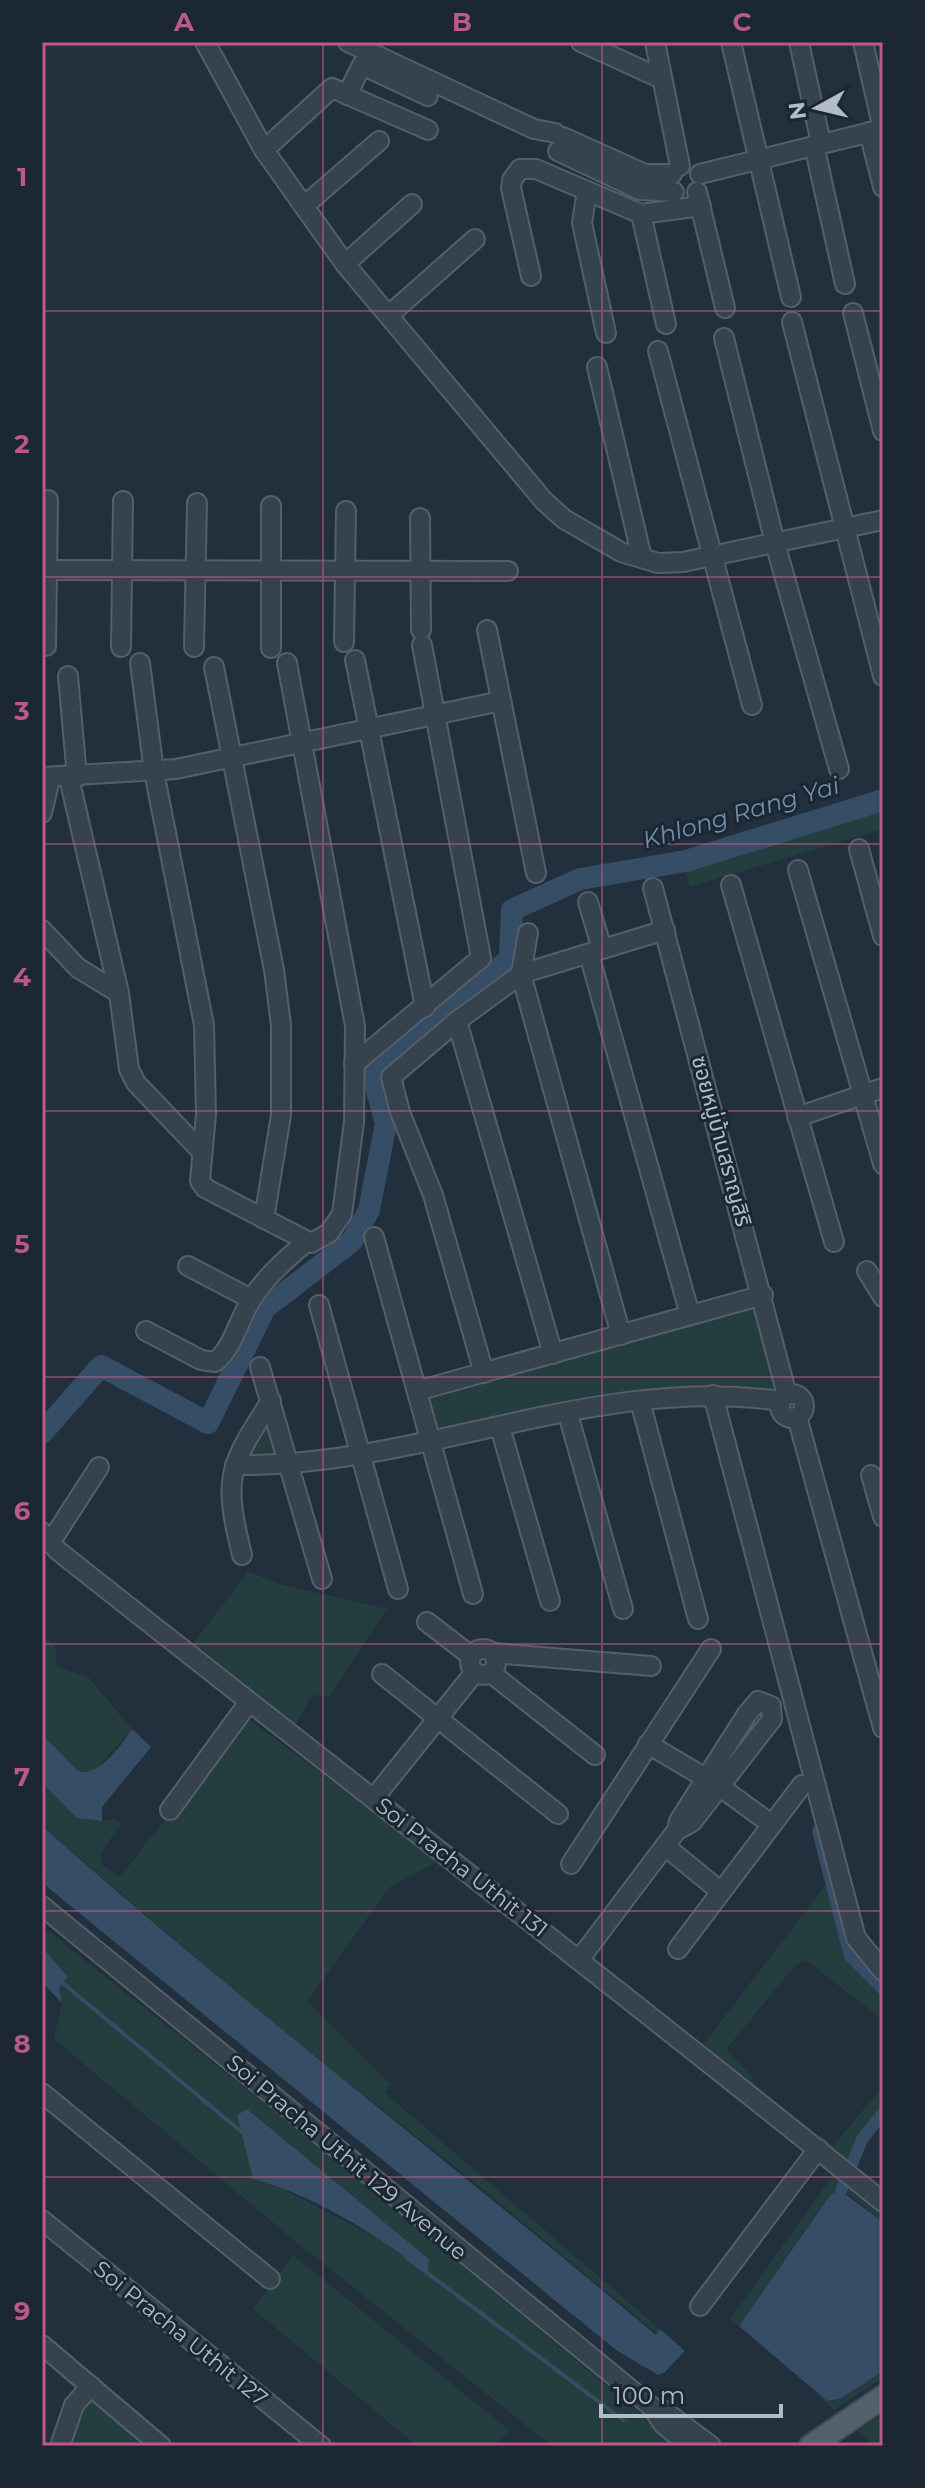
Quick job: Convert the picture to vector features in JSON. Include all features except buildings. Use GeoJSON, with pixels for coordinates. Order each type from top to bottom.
{"type":"FeatureCollection","features":[{"type":"Feature","properties":{"kind":"main road"},"geometry":{"type":"LineString","coordinates":[[811,2446],[883,2397]]}},
{"type":"Feature","properties":{"kind":"street"},"geometry":{"type":"LineString","coordinates":[[205,42],[264,150],[345,264],[544,501],[593,537],[658,563],[712,556],[883,520]]}},
{"type":"Feature","properties":{"kind":"street"},"geometry":{"type":"LineString","coordinates":[[348,42],[534,129],[543,144],[556,142],[617,171],[640,190],[693,167],[725,308]]}},
{"type":"Feature","properties":{"kind":"street"},"geometry":{"type":"LineString","coordinates":[[581,42],[662,79]]}},
{"type":"Feature","properties":{"kind":"street"},"geometry":{"type":"LineString","coordinates":[[655,42],[675,177],[686,196],[759,157],[883,129],[863,42]]}},
{"type":"Feature","properties":{"kind":"street"},"geometry":{"type":"LineString","coordinates":[[731,42],[791,297]]}},
{"type":"Feature","properties":{"kind":"street"},"geometry":{"type":"LineString","coordinates":[[799,42],[845,284]]}},
{"type":"Feature","properties":{"kind":"street"},"geometry":{"type":"LineString","coordinates":[[347,95],[362,65],[428,96]]}},
{"type":"Feature","properties":{"kind":"street"},"geometry":{"type":"LineString","coordinates":[[264,150],[332,88],[428,130]]}},
{"type":"Feature","properties":{"kind":"street"},"geometry":{"type":"LineString","coordinates":[[869,132],[883,187]]}},
{"type":"Feature","properties":{"kind":"street"},"geometry":{"type":"LineString","coordinates":[[304,206],[379,141]]}},
{"type":"Feature","properties":{"kind":"street"},"geometry":{"type":"LineString","coordinates":[[531,276],[511,188],[515,173],[528,167],[536,169],[641,214],[699,190]]}},
{"type":"Feature","properties":{"kind":"street"},"geometry":{"type":"LineString","coordinates":[[587,191],[582,223],[606,333]]}},
{"type":"Feature","properties":{"kind":"street"},"geometry":{"type":"LineString","coordinates":[[345,264],[412,204]]}},
{"type":"Feature","properties":{"kind":"street"},"geometry":{"type":"LineString","coordinates":[[641,214],[666,324]]}},
{"type":"Feature","properties":{"kind":"street"},"geometry":{"type":"LineString","coordinates":[[389,315],[475,239]]}},
{"type":"Feature","properties":{"kind":"street"},"geometry":{"type":"LineString","coordinates":[[853,313],[883,431]]}},
{"type":"Feature","properties":{"kind":"street"},"geometry":{"type":"LineString","coordinates":[[792,322],[883,676]]}},
{"type":"Feature","properties":{"kind":"street"},"geometry":{"type":"LineString","coordinates":[[724,338],[775,543],[839,769]]}},
{"type":"Feature","properties":{"kind":"street"},"geometry":{"type":"LineString","coordinates":[[658,351],[752,705]]}},
{"type":"Feature","properties":{"kind":"street"},"geometry":{"type":"LineString","coordinates":[[597,367],[642,558]]}},
{"type":"Feature","properties":{"kind":"street"},"geometry":{"type":"LineString","coordinates":[[46,646],[48,500]]}},
{"type":"Feature","properties":{"kind":"street"},"geometry":{"type":"LineString","coordinates":[[121,647],[123,501]]}},
{"type":"Feature","properties":{"kind":"street"},"geometry":{"type":"LineString","coordinates":[[194,647],[197,503]]}},
{"type":"Feature","properties":{"kind":"street"},"geometry":{"type":"LineString","coordinates":[[271,506],[271,648]]}},
{"type":"Feature","properties":{"kind":"street"},"geometry":{"type":"LineString","coordinates":[[344,642],[346,511]]}},
{"type":"Feature","properties":{"kind":"street"},"geometry":{"type":"LineString","coordinates":[[354,1064],[481,958],[422,638],[420,518]]}},
{"type":"Feature","properties":{"kind":"street"},"geometry":{"type":"LineString","coordinates":[[45,570],[508,571]]}},
{"type":"Feature","properties":{"kind":"street"},"geometry":{"type":"LineString","coordinates":[[487,630],[536,873]]}},
{"type":"Feature","properties":{"kind":"street"},"geometry":{"type":"LineString","coordinates":[[355,660],[425,1007]]}},
{"type":"Feature","properties":{"kind":"street"},"geometry":{"type":"LineString","coordinates":[[140,663],[154,772],[204,1025],[207,1068],[199,1176],[205,1188],[305,1243]]}},
{"type":"Feature","properties":{"kind":"street"},"geometry":{"type":"LineString","coordinates":[[146,1331],[201,1360],[215,1362],[223,1354],[251,1299],[280,1264],[305,1243],[314,1242],[329,1233],[342,1214],[354,1122],[351,992],[287,663]]}},
{"type":"Feature","properties":{"kind":"street"},"geometry":{"type":"LineString","coordinates":[[214,667],[274,970],[281,1025],[281,1115],[264,1219]]}},
{"type":"Feature","properties":{"kind":"street"},"geometry":{"type":"LineString","coordinates":[[68,676],[73,778],[119,993],[132,1076],[202,1152]]}},
{"type":"Feature","properties":{"kind":"street"},"geometry":{"type":"LineString","coordinates":[[42,813],[46,778],[154,772],[501,701]]}},
{"type":"Feature","properties":{"kind":"street"},"geometry":{"type":"LineString","coordinates":[[859,849],[883,936]]}},
{"type":"Feature","properties":{"kind":"street"},"geometry":{"type":"LineString","coordinates":[[798,870],[883,1164]]}},
{"type":"Feature","properties":{"kind":"street"},"geometry":{"type":"LineString","coordinates":[[731,885],[834,1242]]}},
{"type":"Feature","properties":{"kind":"street","name":"ซอยหมู่บ้านสราญสิริ"},"geometry":{"type":"LineString","coordinates":[[653,888],[763,1295],[784,1398],[796,1395],[803,1401],[803,1410],[797,1417],[883,1728]]}},
{"type":"Feature","properties":{"kind":"street"},"geometry":{"type":"LineString","coordinates":[[588,902],[595,952],[690,1315]]}},
{"type":"Feature","properties":{"kind":"street"},"geometry":{"type":"LineString","coordinates":[[42,930],[78,968],[119,993]]}},
{"type":"Feature","properties":{"kind":"street"},"geometry":{"type":"LineString","coordinates":[[484,1373],[433,1195],[390,1080],[399,1068],[457,1021],[521,974],[665,930]]}},
{"type":"Feature","properties":{"kind":"street"},"geometry":{"type":"LineString","coordinates":[[528,933],[521,974],[621,1335]]}},
{"type":"Feature","properties":{"kind":"street"},"geometry":{"type":"LineString","coordinates":[[457,1021],[553,1354]]}},
{"type":"Feature","properties":{"kind":"street"},"geometry":{"type":"LineString","coordinates":[[797,1117],[883,1088]]}},
{"type":"Feature","properties":{"kind":"street"},"geometry":{"type":"LineString","coordinates":[[374,1237],[473,1594]]}},
{"type":"Feature","properties":{"kind":"street"},"geometry":{"type":"LineString","coordinates":[[188,1266],[251,1299]]}},
{"type":"Feature","properties":{"kind":"street"},"geometry":{"type":"LineString","coordinates":[[867,1271],[883,1297]]}},
{"type":"Feature","properties":{"kind":"street"},"geometry":{"type":"LineString","coordinates":[[417,1391],[763,1295]]}},
{"type":"Feature","properties":{"kind":"street"},"geometry":{"type":"LineString","coordinates":[[319,1305],[398,1589]]}},
{"type":"Feature","properties":{"kind":"street"},"geometry":{"type":"LineString","coordinates":[[260,1367],[322,1579]]}},
{"type":"Feature","properties":{"kind":"street"},"geometry":{"type":"LineString","coordinates":[[235,1465],[289,1466],[363,1455],[640,1401],[713,1395],[784,1398]]}},
{"type":"Feature","properties":{"kind":"street"},"geometry":{"type":"LineString","coordinates":[[713,1395],[856,1938],[879,1963]]}},
{"type":"Feature","properties":{"kind":"street"},"geometry":{"type":"LineString","coordinates":[[242,1555],[230,1506],[235,1465],[245,1440],[271,1401]]}},
{"type":"Feature","properties":{"kind":"street"},"geometry":{"type":"LineString","coordinates":[[640,1401],[698,1619]]}},
{"type":"Feature","properties":{"kind":"street"},"geometry":{"type":"LineString","coordinates":[[568,1414],[623,1609]]}},
{"type":"Feature","properties":{"kind":"street"},"geometry":{"type":"LineString","coordinates":[[500,1427],[550,1601]]}},
{"type":"Feature","properties":{"kind":"street"},"geometry":{"type":"LineString","coordinates":[[46,1538],[99,1467]]}},
{"type":"Feature","properties":{"kind":"street"},"geometry":{"type":"LineString","coordinates":[[871,1475],[883,1517]]}},
{"type":"Feature","properties":{"kind":"street","name":"Soi Pracha Uthit 131"},"geometry":{"type":"LineString","coordinates":[[46,1538],[883,2202]]}},
{"type":"Feature","properties":{"kind":"street"},"geometry":{"type":"LineString","coordinates":[[427,1622],[479,1667],[595,1755]]}},
{"type":"Feature","properties":{"kind":"street"},"geometry":{"type":"LineString","coordinates":[[571,1864],[711,1649]]}},
{"type":"Feature","properties":{"kind":"street"},"geometry":{"type":"LineString","coordinates":[[374,1798],[479,1667],[496,1661],[493,1653],[651,1666]]}},
{"type":"Feature","properties":{"kind":"street"},"geometry":{"type":"LineString","coordinates":[[382,1674],[558,1814]]}},
{"type":"Feature","properties":{"kind":"street"},"geometry":{"type":"LineString","coordinates":[[170,1810],[249,1702]]}},
{"type":"Feature","properties":{"kind":"street"},"geometry":{"type":"LineString","coordinates":[[648,1744],[771,1824]]}},
{"type":"Feature","properties":{"kind":"street"},"geometry":{"type":"LineString","coordinates":[[579,1960],[677,1830],[692,1822],[712,1783]]}},
{"type":"Feature","properties":{"kind":"street"},"geometry":{"type":"LineString","coordinates":[[678,1949],[802,1785]]}},
{"type":"Feature","properties":{"kind":"street"},"geometry":{"type":"LineString","coordinates":[[665,1846],[720,1891]]}},
{"type":"Feature","properties":{"kind":"street","name":"Soi Pracha Uthit 129 Avenue"},"geometry":{"type":"LineString","coordinates":[[42,1906],[652,2407]]}},
{"type":"Feature","properties":{"kind":"street"},"geometry":{"type":"LineString","coordinates":[[42,2093],[270,2279]]}},
{"type":"Feature","properties":{"kind":"street"},"geometry":{"type":"LineString","coordinates":[[700,2306],[818,2149]]}},
{"type":"Feature","properties":{"kind":"street","name":"Soi Pracha Uthit 127"},"geometry":{"type":"LineString","coordinates":[[42,2220],[321,2446]]}},
{"type":"Feature","properties":{"kind":"street"},"geometry":{"type":"LineString","coordinates":[[42,2345],[161,2446]]}},
{"type":"Feature","properties":{"kind":"street"},"geometry":{"type":"LineString","coordinates":[[60,2446],[74,2405],[91,2386]]}},
{"type":"Feature","properties":{"kind":"street"},"geometry":{"type":"LineString","coordinates":[[652,2407],[663,2424],[690,2446]]}},
{"type":"Feature","properties":{"kind":"street"},"geometry":{"type":"LineString","coordinates":[[652,2407],[674,2416],[711,2446]]}},
{"type":"Feature","properties":{"kind":"green space"},"geometry":{"type":"Polygon","coordinates":[[[883,809],[883,829],[690,887],[685,870],[883,809]]]}},
{"type":"Feature","properties":{"kind":"green space"},"geometry":{"type":"Polygon","coordinates":[[[754,1303],[778,1388],[774,1394],[729,1390],[436,1435],[425,1396],[754,1303]]]}},
{"type":"Feature","properties":{"kind":"green space"},"geometry":{"type":"Polygon","coordinates":[[[271,1421],[282,1456],[247,1459],[263,1422],[271,1421]]]}},
{"type":"Feature","properties":{"kind":"green space"},"geometry":{"type":"Polygon","coordinates":[[[248,1572],[280,1584],[387,1609],[329,1697],[312,1695],[294,1728],[191,1646],[248,1572]]]}},
{"type":"Feature","properties":{"kind":"green space"},"geometry":{"type":"Polygon","coordinates":[[[42,1634],[56,1647],[56,1666],[88,1677],[132,1729],[94,1771],[78,1771],[42,1734],[42,1634]]]}},
{"type":"Feature","properties":{"kind":"green space"},"geometry":{"type":"Polygon","coordinates":[[[246,1717],[439,1861],[390,1887],[307,2001],[390,2084],[385,2093],[660,2329],[659,2335],[464,2174],[273,2024],[42,1826],[42,1783],[82,1817],[91,1820],[114,1819],[121,1824],[101,1853],[102,1865],[120,1877],[246,1717]]]}},
{"type":"Feature","properties":{"kind":"green space"},"geometry":{"type":"Polygon","coordinates":[[[827,1883],[845,1955],[883,1995],[883,2020],[806,1960],[796,1964],[727,2048],[752,2078],[757,2090],[700,2049],[827,1883]]]}},
{"type":"Feature","properties":{"kind":"green space"},"geometry":{"type":"Polygon","coordinates":[[[42,1926],[325,2152],[679,2446],[552,2446],[300,2245],[54,2039],[62,2003],[59,1988],[67,1977],[42,1947],[42,1926]],[[247,2109],[238,2115],[253,2179],[278,2186],[386,2243],[428,2272],[429,2259],[247,2109]]]}},
{"type":"Feature","properties":{"kind":"green space"},"geometry":{"type":"Polygon","coordinates":[[[883,2086],[883,2104],[855,2140],[847,2163],[817,2139],[821,2135],[833,2146],[883,2086]]]}},
{"type":"Feature","properties":{"kind":"green space"},"geometry":{"type":"Polygon","coordinates":[[[835,2173],[883,2212],[883,2222],[847,2193],[830,2194],[739,2326],[730,2320],[735,2312],[835,2173]]]}},
{"type":"Feature","properties":{"kind":"green space"},"geometry":{"type":"Polygon","coordinates":[[[293,2255],[509,2430],[493,2446],[417,2446],[253,2309],[293,2255]]]}},
{"type":"Feature","properties":{"kind":"green space"},"geometry":{"type":"Polygon","coordinates":[[[883,2371],[883,2378],[834,2410],[811,2390],[827,2401],[840,2399],[883,2371]]]}},
{"type":"Feature","properties":{"kind":"green space"},"geometry":{"type":"Polygon","coordinates":[[[91,2399],[145,2446],[66,2446],[79,2407],[91,2399]]]}},
{"type":"Feature","properties":{"kind":"green space"},"geometry":{"type":"Polygon","coordinates":[[[883,2414],[883,2446],[874,2446],[858,2431],[883,2414]]]}},
{"type":"Feature","properties":{"kind":"water"},"geometry":{"type":"Polygon","coordinates":[[[132,1729],[151,1747],[102,1807],[102,1821],[77,1818],[42,1783],[42,1734],[78,1771],[86,1772],[102,1765],[132,1729]]]}},
{"type":"Feature","properties":{"kind":"water"},"geometry":{"type":"Polygon","coordinates":[[[42,1826],[270,2020],[656,2335],[660,2329],[685,2351],[665,2372],[658,2375],[616,2350],[46,1886],[42,1826]]]}},
{"type":"Feature","properties":{"kind":"water"},"geometry":{"type":"Polygon","coordinates":[[[42,1947],[68,1977],[59,1988],[62,2003],[42,1982],[42,1947]]]}},
{"type":"Feature","properties":{"kind":"water"},"geometry":{"type":"Polygon","coordinates":[[[247,2109],[429,2259],[428,2273],[367,2231],[322,2206],[253,2179],[237,2115],[247,2109]]]}},
{"type":"Feature","properties":{"kind":"water"},"geometry":{"type":"Polygon","coordinates":[[[841,2191],[883,2222],[883,2371],[840,2399],[827,2401],[739,2326],[830,2195],[841,2191]]]}},
{"type":"Feature","properties":{"kind":"waterway","name":"Khlong Rang Yai"},"geometry":{"type":"LineString","coordinates":[[42,1433],[101,1366],[208,1423],[265,1308],[352,1241],[369,1210],[386,1123],[372,1074],[510,959],[512,910],[580,879],[686,861],[883,800]]}},
{"type":"Feature","properties":{"kind":"waterway"},"geometry":{"type":"LineString","coordinates":[[818,1831],[850,1956],[883,1989]]}},
{"type":"Feature","properties":{"kind":"waterway"},"geometry":{"type":"LineString","coordinates":[[59,1980],[243,2133]]}},
{"type":"Feature","properties":{"kind":"waterway"},"geometry":{"type":"LineString","coordinates":[[852,2164],[862,2139],[883,2113]]}},
{"type":"Feature","properties":{"kind":"waterway"},"geometry":{"type":"LineString","coordinates":[[841,2191],[844,2183]]}},
{"type":"Feature","properties":{"kind":"waterway"},"geometry":{"type":"LineString","coordinates":[[406,2257],[623,2420]]}}]}
